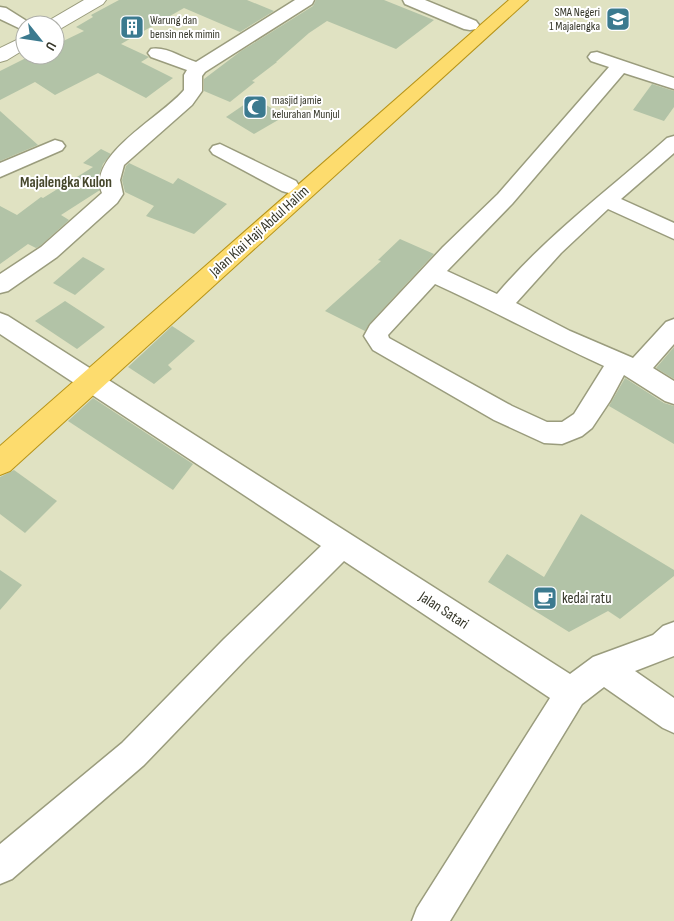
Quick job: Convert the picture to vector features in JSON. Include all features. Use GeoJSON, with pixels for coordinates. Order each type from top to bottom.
{"type":"FeatureCollection","features":[{"type":"Feature","properties":{"kind":"main road"},"geometry":{"type":"LineString","coordinates":[[65,19],[97,0]]}},
{"type":"Feature","properties":{"kind":"main road","name":"Jalan Kiai Haji Abdul Halim"},"geometry":{"type":"LineString","coordinates":[[0,463],[84,375],[289,186],[500,0]]}},
{"type":"Feature","properties":{"kind":"main road","name":"Jalan Kiai Haji Abdul Halim"},"geometry":{"type":"LineString","coordinates":[[0,438],[84,375],[519,0]]}},
{"type":"Feature","properties":{"kind":"main road"},"geometry":{"type":"LineString","coordinates":[[0,56],[15,48]]}},
{"type":"Feature","properties":{"kind":"street"},"geometry":{"type":"LineString","coordinates":[[0,285],[49,252],[110,198],[113,194],[110,187],[110,179],[113,165],[185,101],[193,91],[193,75],[199,68],[306,0]]}},
{"type":"Feature","properties":{"kind":"street"},"geometry":{"type":"LineString","coordinates":[[411,0],[470,25]]}},
{"type":"Feature","properties":{"kind":"street"},"geometry":{"type":"LineString","coordinates":[[0,12],[15,20]]}},
{"type":"Feature","properties":{"kind":"street"},"geometry":{"type":"LineString","coordinates":[[157,53],[199,68]]}},
{"type":"Feature","properties":{"kind":"street"},"geometry":{"type":"LineString","coordinates":[[597,56],[674,84]]}},
{"type":"Feature","properties":{"kind":"street"},"geometry":{"type":"LineString","coordinates":[[621,65],[505,199],[431,273],[378,331],[377,340],[522,423],[544,432],[562,433],[573,429],[583,421],[602,394],[628,366],[674,328]]}},
{"type":"Feature","properties":{"kind":"street"},"geometry":{"type":"LineString","coordinates":[[501,305],[529,272],[571,230],[642,173],[674,142]]}},
{"type":"Feature","properties":{"kind":"street"},"geometry":{"type":"LineString","coordinates":[[2,166],[55,146]]}},
{"type":"Feature","properties":{"kind":"street"},"geometry":{"type":"LineString","coordinates":[[220,150],[289,186]]}},
{"type":"Feature","properties":{"kind":"street"},"geometry":{"type":"LineString","coordinates":[[606,200],[674,232]]}},
{"type":"Feature","properties":{"kind":"street"},"geometry":{"type":"LineString","coordinates":[[431,273],[501,305],[562,337],[628,366],[674,394]]}},
{"type":"Feature","properties":{"kind":"street","name":"Jalan Satari"},"geometry":{"type":"LineString","coordinates":[[0,322],[571,693]]}},
{"type":"Feature","properties":{"kind":"street"},"geometry":{"type":"LineString","coordinates":[[0,867],[133,754],[235,649],[343,544]]}},
{"type":"Feature","properties":{"kind":"street"},"geometry":{"type":"LineString","coordinates":[[430,921],[571,693],[604,668],[663,646],[674,636]]}},
{"type":"Feature","properties":{"kind":"street"},"geometry":{"type":"LineString","coordinates":[[604,668],[674,717]]}},
{"type":"Feature","properties":{"kind":"building"},"geometry":{"type":"Polygon","coordinates":[[[119,0],[247,0],[274,11],[240,32],[184,8],[121,44],[149,57],[141,62],[173,78],[146,98],[98,73],[55,95],[35,82],[0,100],[0,71],[15,64],[65,65],[65,40],[84,31],[76,27],[93,17],[91,15],[119,0]]]}},
{"type":"Feature","properties":{"kind":"building"},"geometry":{"type":"Polygon","coordinates":[[[316,0],[384,0],[434,20],[396,49],[327,21],[309,33],[230,102],[204,91],[204,79],[241,51],[313,6],[316,0]]]}},
{"type":"Feature","properties":{"kind":"building"},"geometry":{"type":"Polygon","coordinates":[[[652,84],[674,91],[674,107],[664,121],[633,110],[652,84]]]}},
{"type":"Feature","properties":{"kind":"building","name":"masjid jamie kelurahan Munjul"},"geometry":{"type":"Polygon","coordinates":[[[254,98],[285,116],[254,134],[226,117],[254,98]]]}},
{"type":"Feature","properties":{"kind":"building"},"geometry":{"type":"Polygon","coordinates":[[[0,111],[38,145],[0,161],[0,111]]]}},
{"type":"Feature","properties":{"kind":"building"},"geometry":{"type":"Polygon","coordinates":[[[101,149],[111,154],[103,164],[98,178],[100,190],[61,215],[69,220],[40,246],[36,248],[28,244],[0,264],[0,206],[17,215],[41,197],[43,198],[93,167],[83,163],[101,149]]]}},
{"type":"Feature","properties":{"kind":"building"},"geometry":{"type":"Polygon","coordinates":[[[129,163],[173,184],[178,178],[227,204],[194,234],[146,216],[154,206],[125,192],[122,180],[126,166],[129,163]]]}},
{"type":"Feature","properties":{"kind":"building"},"geometry":{"type":"Polygon","coordinates":[[[400,239],[434,254],[369,324],[365,331],[325,311],[381,261],[378,260],[400,239]]]}},
{"type":"Feature","properties":{"kind":"building"},"geometry":{"type":"Polygon","coordinates":[[[83,257],[105,269],[75,295],[53,283],[83,257]]]}},
{"type":"Feature","properties":{"kind":"building"},"geometry":{"type":"Polygon","coordinates":[[[65,301],[105,327],[77,349],[35,321],[65,301]]]}},
{"type":"Feature","properties":{"kind":"building"},"geometry":{"type":"Polygon","coordinates":[[[172,326],[195,341],[168,365],[172,369],[154,384],[128,367],[172,326]]]}},
{"type":"Feature","properties":{"kind":"building"},"geometry":{"type":"Polygon","coordinates":[[[674,347],[674,379],[656,368],[674,347]]]}},
{"type":"Feature","properties":{"kind":"building"},"geometry":{"type":"Polygon","coordinates":[[[625,378],[664,403],[674,406],[674,444],[609,406],[625,378]]]}},
{"type":"Feature","properties":{"kind":"building"},"geometry":{"type":"Polygon","coordinates":[[[93,398],[193,464],[173,490],[68,421],[93,398]]]}},
{"type":"Feature","properties":{"kind":"building"},"geometry":{"type":"Polygon","coordinates":[[[14,470],[57,501],[25,533],[0,514],[0,477],[14,470]]]}},
{"type":"Feature","properties":{"kind":"building"},"geometry":{"type":"Polygon","coordinates":[[[581,514],[674,570],[674,576],[620,619],[608,611],[569,632],[488,582],[507,554],[544,577],[581,514]]]}},
{"type":"Feature","properties":{"kind":"building"},"geometry":{"type":"Polygon","coordinates":[[[0,570],[22,585],[0,610],[0,570]]]}},
{"type":"Feature","properties":{"kind":"place","name":"SMA Negeri 1 Majalengka"},"geometry":{"type":"Point","coordinates":[618,19]}},
{"type":"Feature","properties":{"kind":"place","name":"Warung dan bensin nek mimin"},"geometry":{"type":"Point","coordinates":[132,27]}},
{"type":"Feature","properties":{"kind":"place","name":"masjid jamie kelurahan Munjul"},"geometry":{"type":"Point","coordinates":[255,107]}},
{"type":"Feature","properties":{"kind":"place","name":"kedai ratu"},"geometry":{"type":"Point","coordinates":[545,598]}},
{"type":"Feature","properties":{"kind":"district","name":"Majalengka Kulon"},"geometry":{"type":"Point","coordinates":[66,182]}}]}
